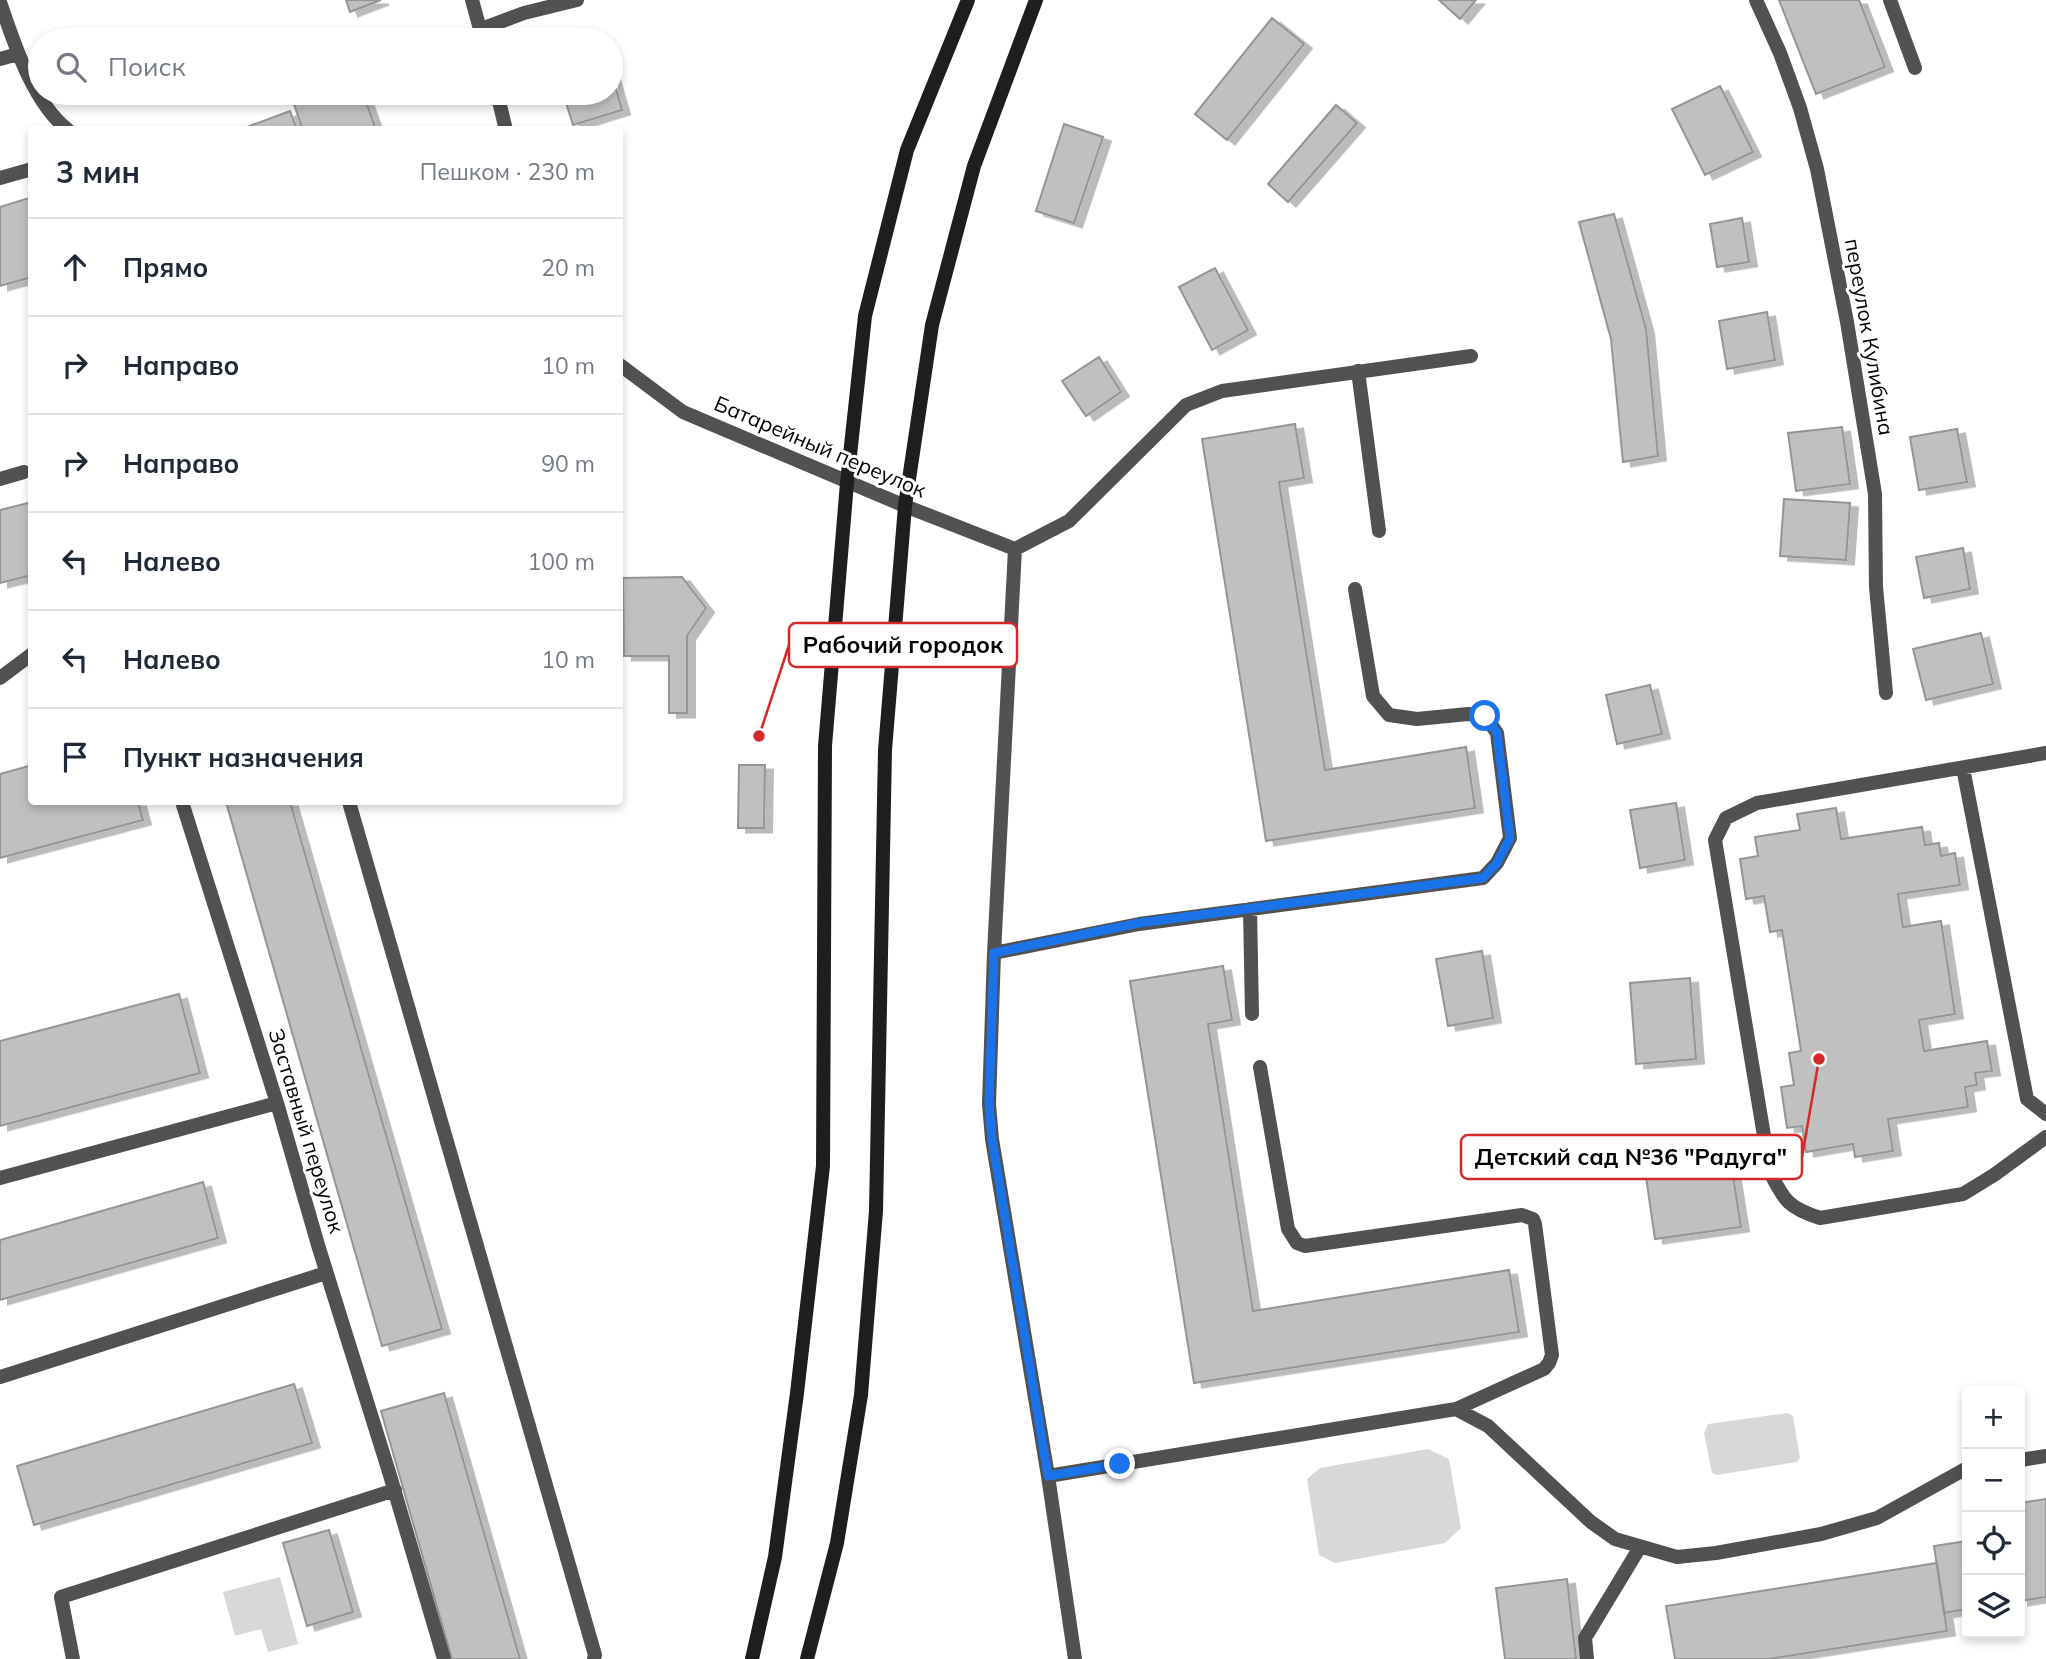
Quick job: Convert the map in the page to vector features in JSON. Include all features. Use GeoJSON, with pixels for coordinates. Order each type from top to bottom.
{"type":"FeatureCollection","features":[{"type":"Feature","properties":{"kind":"main road"},"geometry":{"type":"LineString","coordinates":[[752,1659],[775,1556],[823,1166],[825,746],[847,483],[865,316],[907,150],[968,0]]}},
{"type":"Feature","properties":{"kind":"main road"},"geometry":{"type":"LineString","coordinates":[[807,1659],[837,1543],[861,1395],[875,1224],[886,750],[905,506],[932,325],[974,166],[1036,0]]}},
{"type":"Feature","properties":{"kind":"street"},"geometry":{"type":"LineString","coordinates":[[472,0],[480,28]]}},
{"type":"Feature","properties":{"kind":"street"},"geometry":{"type":"LineString","coordinates":[[495,28],[524,13],[578,0]]}},
{"type":"Feature","properties":{"kind":"street","name":"переулок Кулибина"},"geometry":{"type":"LineString","coordinates":[[1756,0],[1780,53],[1800,108],[1817,169],[1847,322],[1875,494],[1876,587],[1886,693]]}},
{"type":"Feature","properties":{"kind":"street"},"geometry":{"type":"LineString","coordinates":[[1890,0],[1915,68]]}},
{"type":"Feature","properties":{"kind":"street"},"geometry":{"type":"LineString","coordinates":[[0,2],[18,54],[28,72]]}},
{"type":"Feature","properties":{"kind":"street"},"geometry":{"type":"LineString","coordinates":[[0,59],[18,54]]}},
{"type":"Feature","properties":{"kind":"street"},"geometry":{"type":"LineString","coordinates":[[46,105],[53,118],[63,126]]}},
{"type":"Feature","properties":{"kind":"street"},"geometry":{"type":"LineString","coordinates":[[500,105],[505,126]]}},
{"type":"Feature","properties":{"kind":"street"},"geometry":{"type":"LineString","coordinates":[[0,178],[28,170]]}},
{"type":"Feature","properties":{"kind":"street"},"geometry":{"type":"LineString","coordinates":[[1075,1659],[1048,1476],[992,1139],[989,1104],[1015,549],[1069,521],[1186,405],[1222,391],[1471,356]]}},
{"type":"Feature","properties":{"kind":"street","name":"Батарейный переулок"},"geometry":{"type":"LineString","coordinates":[[623,367],[683,412],[847,483],[1015,549]]}},
{"type":"Feature","properties":{"kind":"street"},"geometry":{"type":"LineString","coordinates":[[1357,372],[1379,531]]}},
{"type":"Feature","properties":{"kind":"street"},"geometry":{"type":"LineString","coordinates":[[0,479],[24,472]]}},
{"type":"Feature","properties":{"kind":"street"},"geometry":{"type":"LineString","coordinates":[[994,953],[1139,923],[1483,878],[1497,863],[1510,838],[1497,733],[1485,716],[1417,719],[1389,715],[1373,696],[1355,589]]}},
{"type":"Feature","properties":{"kind":"street"},"geometry":{"type":"LineString","coordinates":[[0,678],[28,657]]}},
{"type":"Feature","properties":{"kind":"street"},"geometry":{"type":"LineString","coordinates":[[2046,753],[1757,803],[1726,818],[1714,840],[1770,1172],[1781,1194],[1798,1211],[1820,1218],[1963,1194],[2046,1137]]}},
{"type":"Feature","properties":{"kind":"street"},"geometry":{"type":"LineString","coordinates":[[1963,768],[2027,1099],[2046,1114]]}},
{"type":"Feature","properties":{"kind":"street","name":"Заставный переулок"},"geometry":{"type":"LineString","coordinates":[[183,805],[277,1103],[444,1659]]}},
{"type":"Feature","properties":{"kind":"street"},"geometry":{"type":"LineString","coordinates":[[350,805],[594,1659]]}},
{"type":"Feature","properties":{"kind":"street"},"geometry":{"type":"LineString","coordinates":[[1251,909],[1252,1014]]}},
{"type":"Feature","properties":{"kind":"street"},"geometry":{"type":"LineString","coordinates":[[1048,1476],[1456,1409],[1544,1369],[1549,1363],[1552,1354],[1535,1224],[1532,1219],[1522,1216],[1305,1246],[1297,1243],[1288,1229],[1260,1067]]}},
{"type":"Feature","properties":{"kind":"street"},"geometry":{"type":"LineString","coordinates":[[0,1178],[277,1103]]}},
{"type":"Feature","properties":{"kind":"street"},"geometry":{"type":"LineString","coordinates":[[0,1377],[326,1273]]}},
{"type":"Feature","properties":{"kind":"street"},"geometry":{"type":"LineString","coordinates":[[1456,1409],[1488,1426],[1591,1522],[1615,1539],[1677,1557],[1716,1553],[1821,1534],[1877,1518],[1962,1471]]}},
{"type":"Feature","properties":{"kind":"street"},"geometry":{"type":"LineString","coordinates":[[2025,1459],[2046,1456]]}},
{"type":"Feature","properties":{"kind":"street"},"geometry":{"type":"LineString","coordinates":[[73,1659],[61,1597],[395,1490]]}},
{"type":"Feature","properties":{"kind":"street"},"geometry":{"type":"LineString","coordinates":[[1587,1659],[1585,1638],[1640,1547]]}},
{"type":"Feature","properties":{"kind":"shaded area"},"geometry":{"type":"Polygon","coordinates":[[[1788,1413],[1793,1416],[1800,1458],[1797,1462],[1717,1475],[1712,1473],[1704,1433],[1708,1424],[1788,1413]]]}},
{"type":"Feature","properties":{"kind":"shaded area"},"geometry":{"type":"Polygon","coordinates":[[[1428,1449],[1449,1459],[1461,1528],[1445,1543],[1335,1563],[1319,1555],[1307,1479],[1320,1468],[1428,1449]]]}},
{"type":"Feature","properties":{"kind":"shaded area"},"geometry":{"type":"Polygon","coordinates":[[[280,1577],[298,1644],[268,1652],[261,1629],[235,1636],[223,1592],[280,1577]]]}},
{"type":"Feature","properties":{"kind":"building"},"geometry":{"type":"Polygon","coordinates":[[[346,0],[381,0],[350,12],[346,0]]]}},
{"type":"Feature","properties":{"kind":"building"},"geometry":{"type":"Polygon","coordinates":[[[1439,0],[1476,0],[1460,19],[1439,0]]]}},
{"type":"Feature","properties":{"kind":"building"},"geometry":{"type":"Polygon","coordinates":[[[1779,0],[1859,0],[1885,67],[1816,94],[1779,0]]]}},
{"type":"Feature","properties":{"kind":"building"},"geometry":{"type":"Polygon","coordinates":[[[1272,18],[1304,44],[1227,140],[1195,114],[1272,18]]]}},
{"type":"Feature","properties":{"kind":"building"},"geometry":{"type":"Polygon","coordinates":[[[1720,86],[1753,152],[1705,175],[1672,109],[1720,86]]]}},
{"type":"Feature","properties":{"kind":"building"},"geometry":{"type":"Polygon","coordinates":[[[294,105],[367,105],[375,126],[302,126],[294,105]]]}},
{"type":"Feature","properties":{"kind":"building"},"geometry":{"type":"Polygon","coordinates":[[[567,105],[621,105],[622,110],[573,125],[567,105]]]}},
{"type":"Feature","properties":{"kind":"building"},"geometry":{"type":"Polygon","coordinates":[[[1336,105],[1357,123],[1288,202],[1268,184],[1336,105]]]}},
{"type":"Feature","properties":{"kind":"building"},"geometry":{"type":"Polygon","coordinates":[[[290,111],[296,126],[250,126],[290,111]]]}},
{"type":"Feature","properties":{"kind":"building"},"geometry":{"type":"Polygon","coordinates":[[[1064,124],[1103,137],[1074,223],[1036,211],[1064,124]]]}},
{"type":"Feature","properties":{"kind":"building"},"geometry":{"type":"Polygon","coordinates":[[[28,198],[28,278],[0,286],[0,207],[28,198]]]}},
{"type":"Feature","properties":{"kind":"building"},"geometry":{"type":"Polygon","coordinates":[[[1614,214],[1646,329],[1658,456],[1623,462],[1611,339],[1579,222],[1614,214]]]}},
{"type":"Feature","properties":{"kind":"building"},"geometry":{"type":"Polygon","coordinates":[[[1742,218],[1749,262],[1717,267],[1710,224],[1742,218]]]}},
{"type":"Feature","properties":{"kind":"building"},"geometry":{"type":"Polygon","coordinates":[[[1215,268],[1248,330],[1212,350],[1179,287],[1215,268]]]}},
{"type":"Feature","properties":{"kind":"building"},"geometry":{"type":"Polygon","coordinates":[[[1767,312],[1775,360],[1727,369],[1719,321],[1767,312]]]}},
{"type":"Feature","properties":{"kind":"building"},"geometry":{"type":"Polygon","coordinates":[[[1099,357],[1121,392],[1086,416],[1062,381],[1099,357]]]}},
{"type":"Feature","properties":{"kind":"building"},"geometry":{"type":"Polygon","coordinates":[[[1295,424],[1304,478],[1279,482],[1325,770],[1466,747],[1475,808],[1266,841],[1202,439],[1295,424]]]}},
{"type":"Feature","properties":{"kind":"building"},"geometry":{"type":"Polygon","coordinates":[[[1842,427],[1850,484],[1796,491],[1788,433],[1842,427]]]}},
{"type":"Feature","properties":{"kind":"building"},"geometry":{"type":"Polygon","coordinates":[[[1957,429],[1967,482],[1919,490],[1910,437],[1957,429]]]}},
{"type":"Feature","properties":{"kind":"building"},"geometry":{"type":"Polygon","coordinates":[[[1784,499],[1850,503],[1846,560],[1780,556],[1784,499]]]}},
{"type":"Feature","properties":{"kind":"building"},"geometry":{"type":"Polygon","coordinates":[[[28,503],[28,576],[0,583],[0,510],[28,503]]]}},
{"type":"Feature","properties":{"kind":"building"},"geometry":{"type":"Polygon","coordinates":[[[1963,548],[1970,589],[1924,598],[1916,557],[1963,548]]]}},
{"type":"Feature","properties":{"kind":"building"},"geometry":{"type":"Polygon","coordinates":[[[682,577],[706,608],[687,636],[687,713],[669,713],[669,656],[624,656],[623,578],[682,577]]]}},
{"type":"Feature","properties":{"kind":"building"},"geometry":{"type":"Polygon","coordinates":[[[1981,633],[1993,684],[1926,700],[1913,649],[1981,633]]]}},
{"type":"Feature","properties":{"kind":"building"},"geometry":{"type":"Polygon","coordinates":[[[1650,685],[1662,734],[1617,744],[1606,695],[1650,685]]]}},
{"type":"Feature","properties":{"kind":"building"},"geometry":{"type":"Polygon","coordinates":[[[739,765],[765,765],[764,828],[738,828],[739,765]]]}},
{"type":"Feature","properties":{"kind":"building"},"geometry":{"type":"Polygon","coordinates":[[[28,766],[28,805],[139,805],[143,820],[0,858],[0,774],[28,766]]]}},
{"type":"Feature","properties":{"kind":"building"},"geometry":{"type":"Polygon","coordinates":[[[1676,803],[1685,860],[1640,868],[1630,810],[1676,803]]]}},
{"type":"Feature","properties":{"kind":"building"},"geometry":{"type":"Polygon","coordinates":[[[227,805],[291,805],[442,1329],[382,1346],[227,805]]]}},
{"type":"Feature","properties":{"kind":"building"},"geometry":{"type":"Polygon","coordinates":[[[1836,808],[1841,839],[1922,827],[1925,845],[1939,843],[1941,856],[1955,853],[1960,885],[1898,894],[1903,927],[1941,921],[1955,1014],[1919,1020],[1924,1051],[1987,1041],[1992,1071],[1975,1073],[1977,1085],[1965,1087],[1968,1107],[1888,1119],[1893,1151],[1855,1157],[1853,1144],[1806,1152],[1802,1126],[1787,1128],[1781,1087],[1794,1085],[1789,1053],[1801,1051],[1782,930],[1770,932],[1764,896],[1746,899],[1740,859],[1758,856],[1755,837],[1800,830],[1797,814],[1836,808]]]}},
{"type":"Feature","properties":{"kind":"building"},"geometry":{"type":"Polygon","coordinates":[[[1482,951],[1493,1018],[1448,1026],[1436,959],[1482,951]]]}},
{"type":"Feature","properties":{"kind":"building"},"geometry":{"type":"Polygon","coordinates":[[[1223,966],[1232,1020],[1208,1024],[1253,1311],[1509,1270],[1519,1332],[1194,1383],[1130,981],[1223,966]]]}},
{"type":"Feature","properties":{"kind":"building"},"geometry":{"type":"Polygon","coordinates":[[[1690,978],[1696,1059],[1636,1064],[1630,983],[1690,978]]]}},
{"type":"Feature","properties":{"kind":"building"},"geometry":{"type":"Polygon","coordinates":[[[179,994],[200,1073],[0,1126],[0,1041],[179,994]]]}},
{"type":"Feature","properties":{"kind":"building"},"geometry":{"type":"Polygon","coordinates":[[[1730,1157],[1741,1227],[1655,1239],[1645,1170],[1730,1157]]]}},
{"type":"Feature","properties":{"kind":"building"},"geometry":{"type":"Polygon","coordinates":[[[203,1182],[218,1238],[0,1300],[0,1240],[203,1182]]]}},
{"type":"Feature","properties":{"kind":"building"},"geometry":{"type":"Polygon","coordinates":[[[294,1384],[312,1443],[34,1525],[17,1466],[294,1384]]]}},
{"type":"Feature","properties":{"kind":"building"},"geometry":{"type":"Polygon","coordinates":[[[444,1393],[520,1659],[452,1659],[381,1411],[444,1393]]]}},
{"type":"Feature","properties":{"kind":"building"},"geometry":{"type":"Polygon","coordinates":[[[2046,1499],[2046,1597],[2025,1600],[2025,1512],[2025,1502],[2046,1499]]]}},
{"type":"Feature","properties":{"kind":"building"},"geometry":{"type":"Polygon","coordinates":[[[329,1530],[353,1612],[307,1626],[283,1543],[329,1530]]]}},
{"type":"Feature","properties":{"kind":"building"},"geometry":{"type":"Polygon","coordinates":[[[1962,1542],[1962,1610],[1944,1613],[1934,1546],[1962,1542]]]}},
{"type":"Feature","properties":{"kind":"building"},"geometry":{"type":"Polygon","coordinates":[[[1937,1563],[1947,1631],[1769,1659],[1675,1659],[1666,1606],[1937,1563]]]}},
{"type":"Feature","properties":{"kind":"building"},"geometry":{"type":"Polygon","coordinates":[[[1567,1579],[1576,1659],[1505,1659],[1496,1588],[1567,1579]]]}},
{"type":"Feature","properties":{"kind":"place","name":"Рабочий городок"},"geometry":{"type":"Point","coordinates":[759,736]}},
{"type":"Feature","properties":{"kind":"place","name":"Детский сад №36 \"Радуга\""},"geometry":{"type":"Point","coordinates":[1819,1059]}},
{"type":"Feature","properties":{"kind":"route"},"geometry":{"type":"LineString","coordinates":[[1120,1464],[1048,1476],[992,1139],[989,1104],[994,953],[1139,923],[1483,878],[1497,863],[1510,838],[1497,733],[1485,716]]}}]}
